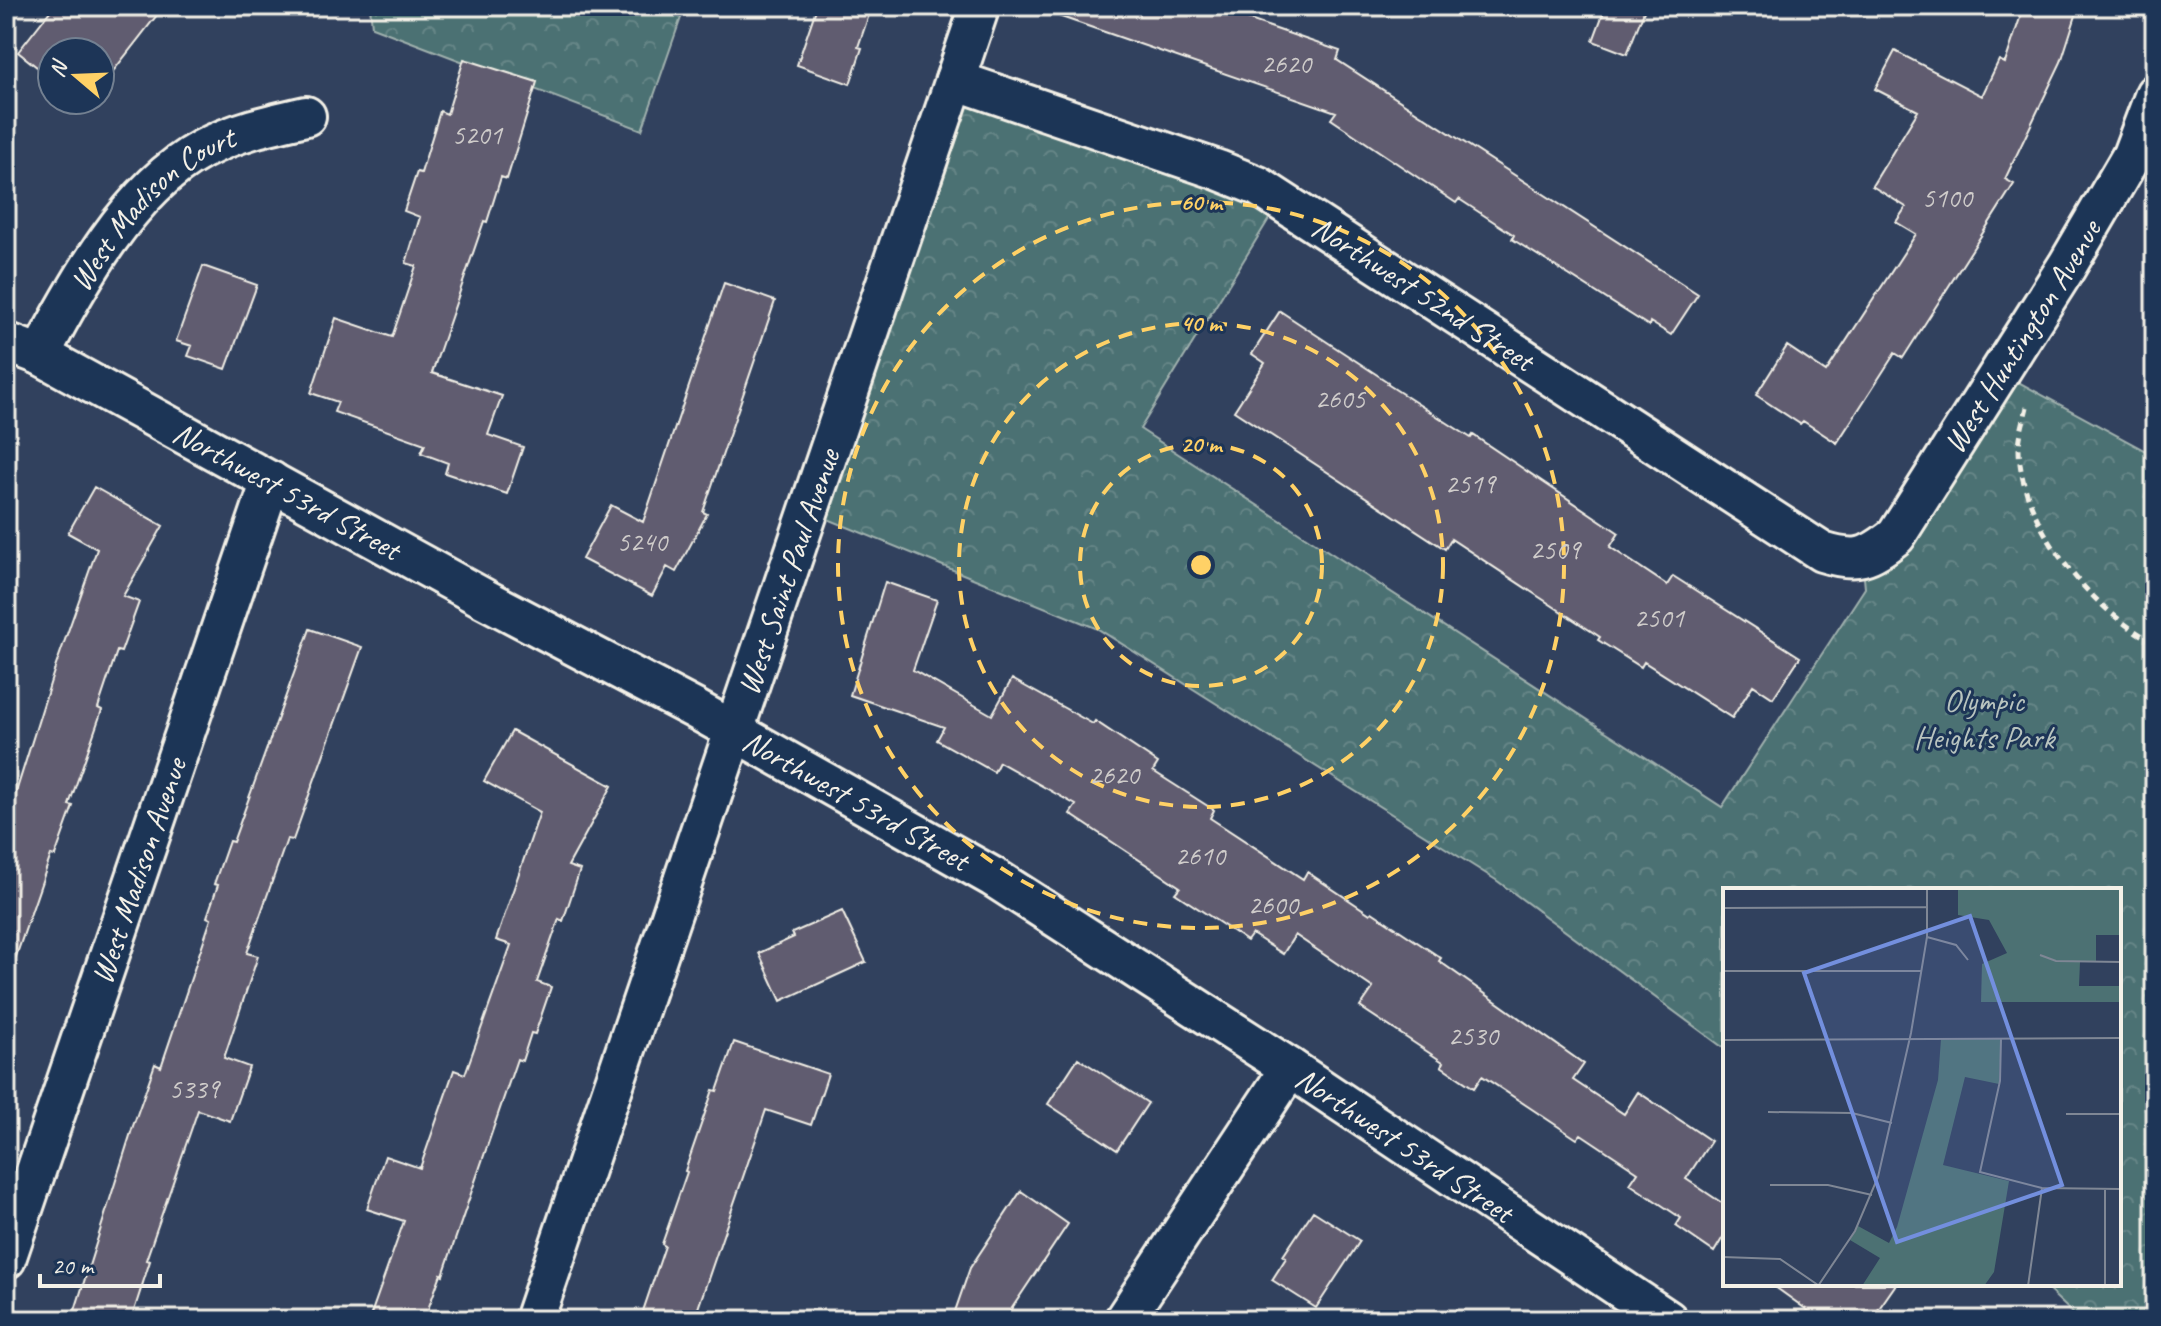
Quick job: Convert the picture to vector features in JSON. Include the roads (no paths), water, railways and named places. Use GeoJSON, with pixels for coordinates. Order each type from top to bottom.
{"type":"FeatureCollection","features":[{"type":"Feature","properties":{"kind":"street","name":"West Saint Paul Avenue"},"geometry":{"type":"LineString","coordinates":[[534,1320],[980,6]]}},
{"type":"Feature","properties":{"kind":"street","name":"Northwest 52nd Street"},"geometry":{"type":"LineString","coordinates":[[955,80],[1258,186],[1822,552],[1842,558],[1862,557]]}},
{"type":"Feature","properties":{"kind":"street","name":"West Huntington Avenue"},"geometry":{"type":"LineString","coordinates":[[1862,557],[1879,550],[1896,536],[2067,266],[2143,160],[2155,94]]}},
{"type":"Feature","properties":{"kind":"street","name":"West Madison Court"},"geometry":{"type":"LineString","coordinates":[[23,349],[77,288],[114,233],[171,170],[233,134],[306,116]]}},
{"type":"Feature","properties":{"kind":"street","name":"Northwest 53rd Street"},"geometry":{"type":"LineString","coordinates":[[23,349],[732,731],[993,877],[1290,1068],[1668,1320]]}},
{"type":"Feature","properties":{"kind":"street","name":"West Madison Avenue"},"geometry":{"type":"LineString","coordinates":[[6,1259],[271,481]]}},
{"type":"Feature","properties":{"kind":"street"},"geometry":{"type":"LineString","coordinates":[[1124,1320],[1290,1068]]}},
{"type":"Feature","properties":{"kind":"park label","name":"Olympic Heights Park"},"geometry":{"type":"Point","coordinates":[1984,718]}}]}
